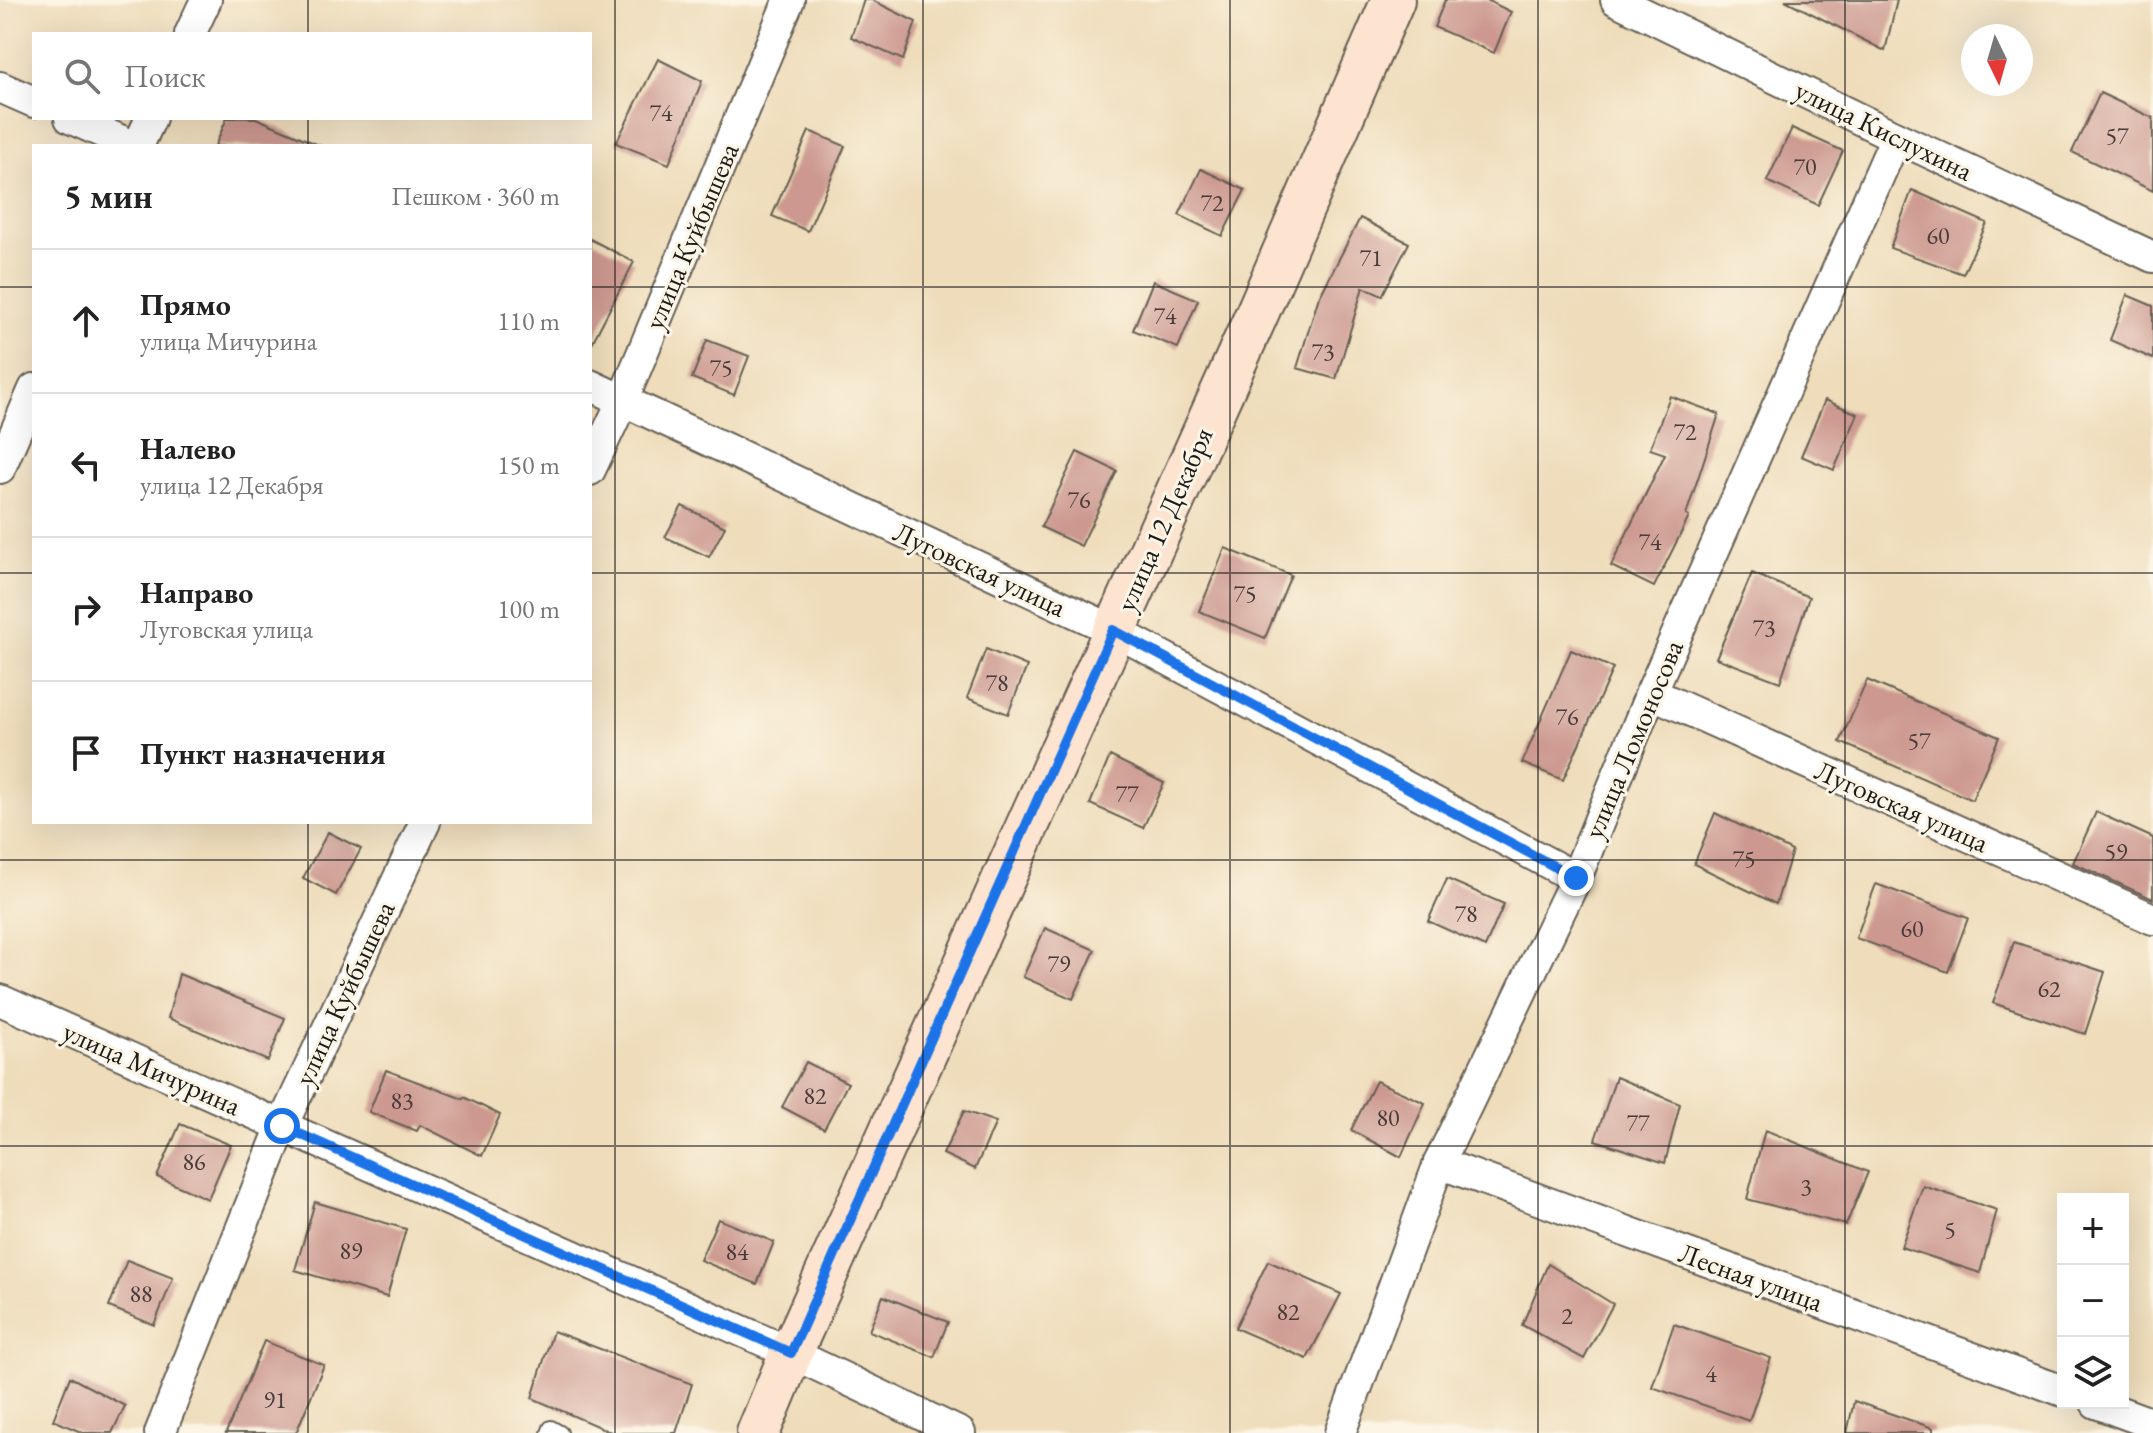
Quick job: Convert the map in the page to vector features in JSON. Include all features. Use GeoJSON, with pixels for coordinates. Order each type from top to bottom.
{"type":"FeatureCollection","features":[{"type":"Feature","properties":{"kind":"street"},"geometry":{"type":"LineString","coordinates":[[191,32],[206,0]]}},
{"type":"Feature","properties":{"kind":"street","name":"улица Куйбышева"},"geometry":{"type":"LineString","coordinates":[[592,466],[622,402],[789,0]]}},
{"type":"Feature","properties":{"kind":"street","name":"улица 12 Декабря"},"geometry":{"type":"LineString","coordinates":[[758,1433],[1113,630],[1256,316],[1393,0]]}},
{"type":"Feature","properties":{"kind":"street","name":"улица Кислухина"},"geometry":{"type":"LineString","coordinates":[[1616,0],[1896,137],[2153,257]]}},
{"type":"Feature","properties":{"kind":"street"},"geometry":{"type":"LineString","coordinates":[[0,87],[32,101]]}},
{"type":"Feature","properties":{"kind":"street"},"geometry":{"type":"LineString","coordinates":[[75,120],[130,144]]}},
{"type":"Feature","properties":{"kind":"street"},"geometry":{"type":"LineString","coordinates":[[136,144],[150,120]]}},
{"type":"Feature","properties":{"kind":"street","name":"улица Ломоносова"},"geometry":{"type":"LineString","coordinates":[[1340,1433],[1439,1163],[1576,878],[1651,693],[1896,137]]}},
{"type":"Feature","properties":{"kind":"street","name":"Луговская улица"},"geometry":{"type":"LineString","coordinates":[[592,386],[1113,630],[1576,878]]}},
{"type":"Feature","properties":{"kind":"street"},"geometry":{"type":"LineString","coordinates":[[0,468],[32,394]]}},
{"type":"Feature","properties":{"kind":"street","name":"Луговская улица"},"geometry":{"type":"LineString","coordinates":[[1651,693],[2153,919]]}},
{"type":"Feature","properties":{"kind":"street","name":"улица Куйбышева"},"geometry":{"type":"LineString","coordinates":[[160,1433],[282,1126],[424,824]]}},
{"type":"Feature","properties":{"kind":"street","name":"улица Мичурина"},"geometry":{"type":"LineString","coordinates":[[0,1000],[791,1353],[960,1433]]}},
{"type":"Feature","properties":{"kind":"street","name":"Лесная улица"},"geometry":{"type":"LineString","coordinates":[[1439,1163],[2057,1389]]}},
{"type":"Feature","properties":{"kind":"street"},"geometry":{"type":"LineString","coordinates":[[2112,1409],[2153,1424]]}},
{"type":"Feature","properties":{"kind":"lane"},"geometry":{"type":"LineString","coordinates":[[549,1433],[551,1428],[560,1433]]}},
{"type":"Feature","properties":{"kind":"building"},"geometry":{"type":"Polygon","coordinates":[[[864,0],[872,0],[916,22],[903,60],[851,37],[864,0]]]}},
{"type":"Feature","properties":{"kind":"building"},"geometry":{"type":"Polygon","coordinates":[[[1445,0],[1487,0],[1511,12],[1494,53],[1434,27],[1445,0]]]}},
{"type":"Feature","properties":{"kind":"building"},"geometry":{"type":"Polygon","coordinates":[[[1785,0],[1897,0],[1885,51],[1785,0]]]}},
{"type":"Feature","properties":{"kind":"building"},"geometry":{"type":"Polygon","coordinates":[[[658,59],[702,81],[669,164],[616,143],[658,59]]]}},
{"type":"Feature","properties":{"kind":"building"},"geometry":{"type":"Polygon","coordinates":[[[2100,93],[2153,118],[2153,191],[2072,152],[2100,93]]]}},
{"type":"Feature","properties":{"kind":"building"},"geometry":{"type":"Polygon","coordinates":[[[226,120],[261,120],[316,144],[216,144],[226,120]]]}},
{"type":"Feature","properties":{"kind":"building"},"geometry":{"type":"Polygon","coordinates":[[[1792,128],[1843,151],[1818,205],[1767,181],[1792,128]]]}},
{"type":"Feature","properties":{"kind":"building"},"geometry":{"type":"Polygon","coordinates":[[[809,131],[845,146],[808,231],[772,216],[809,131]]]}},
{"type":"Feature","properties":{"kind":"building"},"geometry":{"type":"Polygon","coordinates":[[[1201,169],[1245,190],[1222,236],[1179,215],[1201,169]]]}},
{"type":"Feature","properties":{"kind":"building"},"geometry":{"type":"Polygon","coordinates":[[[1912,190],[1987,223],[1963,274],[1890,248],[1912,190]]]}},
{"type":"Feature","properties":{"kind":"building"},"geometry":{"type":"Polygon","coordinates":[[[1360,218],[1409,243],[1382,296],[1363,287],[1336,379],[1297,368],[1318,300],[1360,218]]]}},
{"type":"Feature","properties":{"kind":"building"},"geometry":{"type":"Polygon","coordinates":[[[592,240],[634,262],[592,343],[592,240]]]}},
{"type":"Feature","properties":{"kind":"building"},"geometry":{"type":"Polygon","coordinates":[[[1153,281],[1198,300],[1178,348],[1133,330],[1153,281]]]}},
{"type":"Feature","properties":{"kind":"building"},"geometry":{"type":"Polygon","coordinates":[[[2127,295],[2153,306],[2153,359],[2110,340],[2127,295]]]}},
{"type":"Feature","properties":{"kind":"building"},"geometry":{"type":"Polygon","coordinates":[[[707,340],[749,356],[734,395],[692,378],[707,340]]]}},
{"type":"Feature","properties":{"kind":"building"},"geometry":{"type":"Polygon","coordinates":[[[1670,396],[1719,414],[1686,515],[1689,517],[1654,587],[1611,566],[1665,454],[1650,449],[1670,396]]]}},
{"type":"Feature","properties":{"kind":"building"},"geometry":{"type":"Polygon","coordinates":[[[1825,400],[1858,414],[1834,470],[1801,456],[1825,400]]]}},
{"type":"Feature","properties":{"kind":"building"},"geometry":{"type":"Polygon","coordinates":[[[1077,452],[1117,471],[1081,546],[1041,527],[1077,452]]]}},
{"type":"Feature","properties":{"kind":"building"},"geometry":{"type":"Polygon","coordinates":[[[682,506],[725,527],[709,557],[665,537],[682,506]]]}},
{"type":"Feature","properties":{"kind":"building"},"geometry":{"type":"Polygon","coordinates":[[[1225,548],[1291,575],[1265,638],[1199,611],[1225,548]]]}},
{"type":"Feature","properties":{"kind":"building"},"geometry":{"type":"Polygon","coordinates":[[[1752,573],[1809,597],[1780,682],[1716,658],[1752,573]]]}},
{"type":"Feature","properties":{"kind":"building"},"geometry":{"type":"Polygon","coordinates":[[[986,649],[1027,666],[1008,714],[967,698],[986,649]]]}},
{"type":"Feature","properties":{"kind":"building"},"geometry":{"type":"Polygon","coordinates":[[[1571,650],[1613,668],[1563,780],[1522,763],[1571,650]]]}},
{"type":"Feature","properties":{"kind":"building"},"geometry":{"type":"Polygon","coordinates":[[[1867,680],[1999,737],[1972,800],[1840,742],[1867,680]]]}},
{"type":"Feature","properties":{"kind":"building"},"geometry":{"type":"Polygon","coordinates":[[[1110,756],[1164,783],[1143,828],[1090,804],[1110,756]]]}},
{"type":"Feature","properties":{"kind":"building"},"geometry":{"type":"Polygon","coordinates":[[[2096,812],[2153,838],[2153,899],[2073,863],[2096,812]]]}},
{"type":"Feature","properties":{"kind":"building"},"geometry":{"type":"Polygon","coordinates":[[[1715,813],[1792,851],[1776,904],[1694,864],[1715,813]]]}},
{"type":"Feature","properties":{"kind":"building"},"geometry":{"type":"Polygon","coordinates":[[[328,832],[361,849],[336,895],[303,878],[328,832]]]}},
{"type":"Feature","properties":{"kind":"building"},"geometry":{"type":"Polygon","coordinates":[[[1447,879],[1504,904],[1485,947],[1428,921],[1447,879]]]}},
{"type":"Feature","properties":{"kind":"building"},"geometry":{"type":"Polygon","coordinates":[[[1876,884],[1968,918],[1948,972],[1856,938],[1876,884]]]}},
{"type":"Feature","properties":{"kind":"building"},"geometry":{"type":"Polygon","coordinates":[[[1045,928],[1095,950],[1073,999],[1023,977],[1045,928]]]}},
{"type":"Feature","properties":{"kind":"building"},"geometry":{"type":"Polygon","coordinates":[[[2014,942],[2105,972],[2085,1034],[1993,1003],[2014,942]]]}},
{"type":"Feature","properties":{"kind":"building"},"geometry":{"type":"Polygon","coordinates":[[[179,974],[285,1018],[268,1061],[168,1018],[179,974]]]}},
{"type":"Feature","properties":{"kind":"building"},"geometry":{"type":"Polygon","coordinates":[[[806,1062],[848,1083],[824,1129],[782,1107],[806,1062]]]}},
{"type":"Feature","properties":{"kind":"building"},"geometry":{"type":"Polygon","coordinates":[[[386,1070],[464,1097],[500,1115],[482,1156],[420,1125],[417,1131],[369,1112],[386,1070]]]}},
{"type":"Feature","properties":{"kind":"building"},"geometry":{"type":"Polygon","coordinates":[[[1616,1077],[1680,1104],[1665,1163],[1595,1140],[1616,1077]]]}},
{"type":"Feature","properties":{"kind":"building"},"geometry":{"type":"Polygon","coordinates":[[[1376,1081],[1425,1103],[1401,1157],[1351,1130],[1376,1081]]]}},
{"type":"Feature","properties":{"kind":"building"},"geometry":{"type":"Polygon","coordinates":[[[964,1111],[996,1122],[975,1169],[943,1154],[964,1111]]]}},
{"type":"Feature","properties":{"kind":"building"},"geometry":{"type":"Polygon","coordinates":[[[180,1124],[231,1145],[208,1199],[157,1177],[180,1124]]]}},
{"type":"Feature","properties":{"kind":"building"},"geometry":{"type":"Polygon","coordinates":[[[1765,1130],[1868,1172],[1846,1225],[1747,1199],[1765,1130]]]}},
{"type":"Feature","properties":{"kind":"building"},"geometry":{"type":"Polygon","coordinates":[[[1923,1186],[1997,1210],[1980,1273],[1901,1247],[1923,1186]]]}},
{"type":"Feature","properties":{"kind":"building"},"geometry":{"type":"Polygon","coordinates":[[[315,1202],[406,1229],[387,1297],[295,1270],[315,1202]]]}},
{"type":"Feature","properties":{"kind":"building"},"geometry":{"type":"Polygon","coordinates":[[[718,1219],[774,1242],[757,1284],[700,1260],[718,1219]]]}},
{"type":"Feature","properties":{"kind":"building"},"geometry":{"type":"Polygon","coordinates":[[[127,1260],[173,1278],[154,1325],[109,1307],[127,1260]]]}},
{"type":"Feature","properties":{"kind":"building"},"geometry":{"type":"Polygon","coordinates":[[[1268,1261],[1341,1294],[1307,1359],[1235,1328],[1268,1261]]]}},
{"type":"Feature","properties":{"kind":"building"},"geometry":{"type":"Polygon","coordinates":[[[1548,1264],[1613,1304],[1584,1359],[1522,1325],[1548,1264]]]}},
{"type":"Feature","properties":{"kind":"building"},"geometry":{"type":"Polygon","coordinates":[[[883,1296],[948,1322],[934,1357],[869,1331],[883,1296]]]}},
{"type":"Feature","properties":{"kind":"building"},"geometry":{"type":"Polygon","coordinates":[[[1674,1324],[1771,1358],[1749,1421],[1652,1387],[1674,1324]]]}},
{"type":"Feature","properties":{"kind":"building"},"geometry":{"type":"Polygon","coordinates":[[[553,1331],[692,1384],[676,1433],[613,1433],[532,1398],[553,1331]]]}},
{"type":"Feature","properties":{"kind":"building"},"geometry":{"type":"Polygon","coordinates":[[[264,1341],[324,1365],[296,1433],[226,1433],[264,1341]]]}},
{"type":"Feature","properties":{"kind":"building"},"geometry":{"type":"Polygon","coordinates":[[[70,1377],[125,1406],[112,1433],[83,1433],[53,1420],[70,1377]]]}},
{"type":"Feature","properties":{"kind":"building"},"geometry":{"type":"Polygon","coordinates":[[[1854,1401],[1933,1428],[1933,1433],[1847,1433],[1854,1401]]]}},
{"type":"Feature","properties":{"kind":"route"},"geometry":{"type":"LineString","coordinates":[[282,1126],[791,1353],[1113,630],[1576,878]]}}]}
